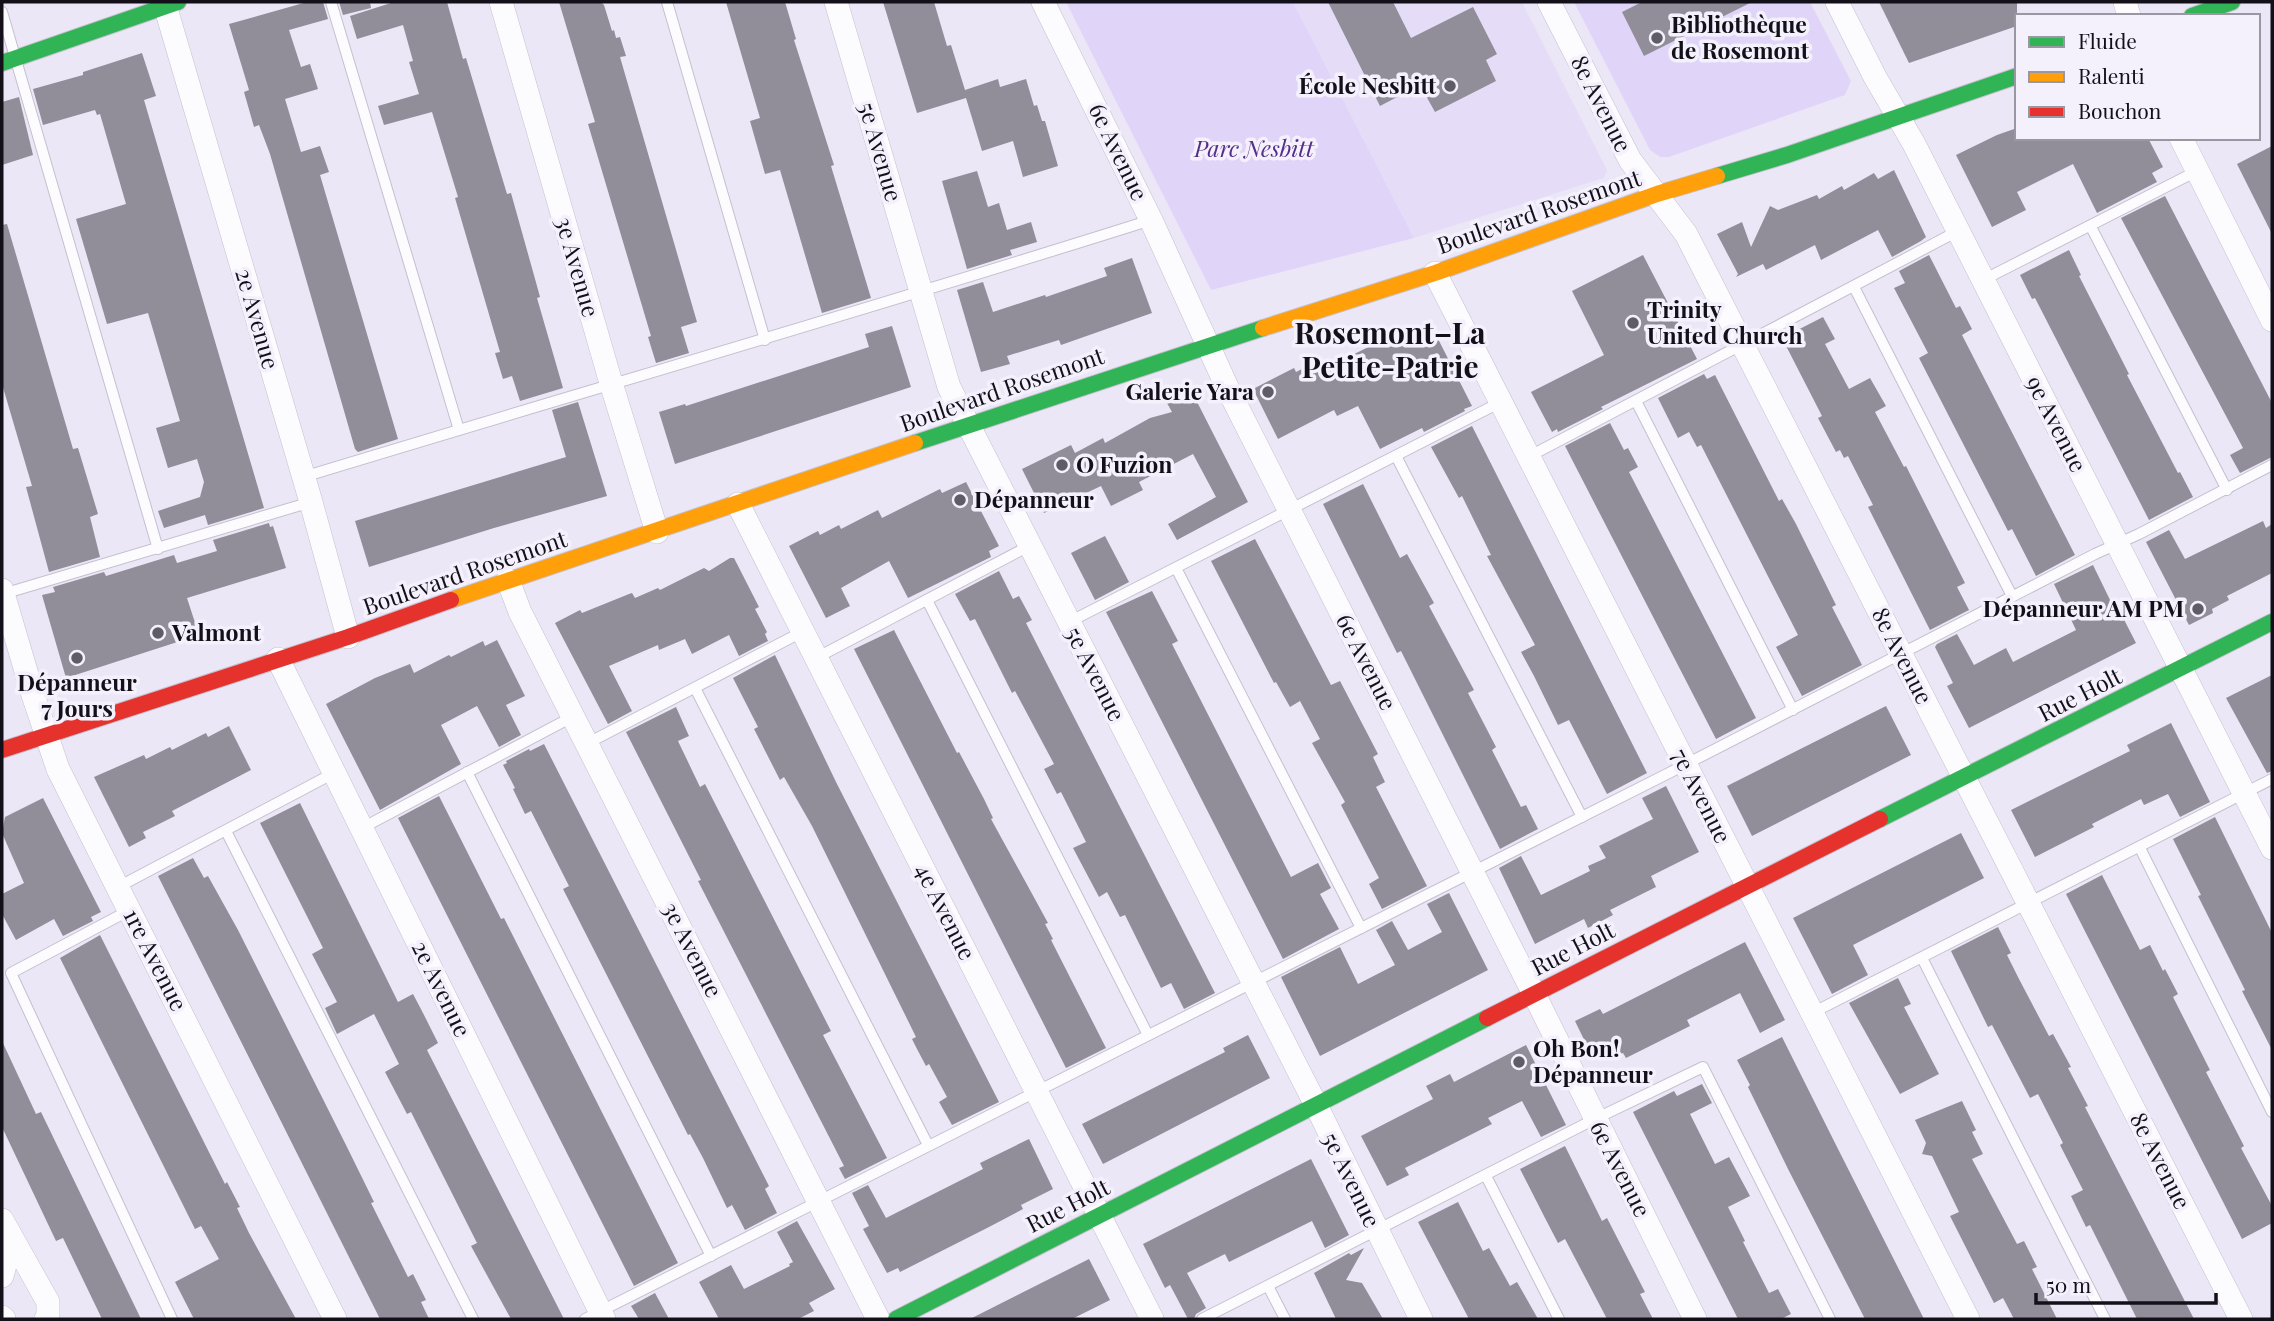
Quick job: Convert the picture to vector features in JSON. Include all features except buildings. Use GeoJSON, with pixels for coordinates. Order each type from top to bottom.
{"type":"FeatureCollection","features":[{"type":"Feature","properties":{"kind":"main road"},"geometry":{"type":"LineString","coordinates":[[2198,14],[2232,2]]}},
{"type":"Feature","properties":{"kind":"main road"},"geometry":{"type":"LineString","coordinates":[[8,61],[169,3]]}},
{"type":"Feature","properties":{"kind":"main road","name":"Boulevard Rosemont"},"geometry":{"type":"LineString","coordinates":[[2,750],[348,637],[508,580],[1208,345],[1435,273],[1657,194],[1787,155],[2015,77]]}},
{"type":"Feature","properties":{"kind":"main road","name":"Rue Holt"},"geometry":{"type":"LineString","coordinates":[[896,1319],[2272,622]]}},
{"type":"Feature","properties":{"kind":"street","name":"3e Avenue"},"geometry":{"type":"LineString","coordinates":[[501,2],[657,532]]}},
{"type":"Feature","properties":{"kind":"street","name":"5e Avenue"},"geometry":{"type":"LineString","coordinates":[[836,2],[949,387],[1316,1105],[1421,1319]]}},
{"type":"Feature","properties":{"kind":"street","name":"6e Avenue"},"geometry":{"type":"LineString","coordinates":[[1043,2],[1152,220],[1208,345],[1695,1319]]}},
{"type":"Feature","properties":{"kind":"street","name":"8e Avenue"},"geometry":{"type":"LineString","coordinates":[[1549,2],[1630,160],[1686,234],[2241,1319]]}},
{"type":"Feature","properties":{"kind":"street","name":"9e Avenue"},"geometry":{"type":"LineString","coordinates":[[1837,2],[1958,231],[2272,848]]}},
{"type":"Feature","properties":{"kind":"street","name":"2e Avenue"},"geometry":{"type":"LineString","coordinates":[[169,3],[348,637]]}},
{"type":"Feature","properties":{"kind":"street"},"geometry":{"type":"LineString","coordinates":[[2181,140],[2272,320]]}},
{"type":"Feature","properties":{"kind":"street","name":"7e Avenue"},"geometry":{"type":"LineString","coordinates":[[1435,273],[1499,403],[1814,1012],[1968,1319]]}},
{"type":"Feature","properties":{"kind":"street","name":"4e Avenue"},"geometry":{"type":"LineString","coordinates":[[738,504],[1152,1319]]}},
{"type":"Feature","properties":{"kind":"street","name":"3e Avenue"},"geometry":{"type":"LineString","coordinates":[[508,580],[520,612],[878,1319]]}},
{"type":"Feature","properties":{"kind":"street","name":"1re Avenue"},"geometry":{"type":"LineString","coordinates":[[2,592],[58,769],[335,1319]]}},
{"type":"Feature","properties":{"kind":"street","name":"2e Avenue"},"geometry":{"type":"LineString","coordinates":[[278,659],[596,1317]]}},
{"type":"Feature","properties":{"kind":"street"},"geometry":{"type":"LineString","coordinates":[[2,1276],[7,1230]]}},
{"type":"Feature","properties":{"kind":"street"},"geometry":{"type":"LineString","coordinates":[[7,1230],[48,1302],[46,1319]]}},
{"type":"Feature","properties":{"kind":"lane"},"geometry":{"type":"LineString","coordinates":[[331,2],[459,430]]}},
{"type":"Feature","properties":{"kind":"lane"},"geometry":{"type":"LineString","coordinates":[[667,2],[765,340]]}},
{"type":"Feature","properties":{"kind":"lane"},"geometry":{"type":"LineString","coordinates":[[2,12],[8,61],[158,549]]}},
{"type":"Feature","properties":{"kind":"lane"},"geometry":{"type":"LineString","coordinates":[[1983,280],[2197,171]]}},
{"type":"Feature","properties":{"kind":"lane"},"geometry":{"type":"LineString","coordinates":[[303,477],[611,383],[765,340],[1152,220]]}},
{"type":"Feature","properties":{"kind":"lane"},"geometry":{"type":"LineString","coordinates":[[2091,227],[2227,489]]}},
{"type":"Feature","properties":{"kind":"lane"},"geometry":{"type":"LineString","coordinates":[[1528,457],[1744,346],[1958,231]]}},
{"type":"Feature","properties":{"kind":"lane"},"geometry":{"type":"LineString","coordinates":[[1854,287],[2012,596]]}},
{"type":"Feature","properties":{"kind":"lane"},"geometry":{"type":"LineString","coordinates":[[1636,401],[1793,710]]}},
{"type":"Feature","properties":{"kind":"lane"},"geometry":{"type":"LineString","coordinates":[[1069,622],[1499,403]]}},
{"type":"Feature","properties":{"kind":"lane"},"geometry":{"type":"LineString","coordinates":[[1396,456],[1582,817]]}},
{"type":"Feature","properties":{"kind":"lane"},"geometry":{"type":"LineString","coordinates":[[596,1317],[818,1200],[1582,817],[2272,466]]}},
{"type":"Feature","properties":{"kind":"lane"},"geometry":{"type":"LineString","coordinates":[[2,592],[158,549],[311,502]]}},
{"type":"Feature","properties":{"kind":"lane"},"geometry":{"type":"LineString","coordinates":[[816,658],[1029,546]]}},
{"type":"Feature","properties":{"kind":"lane"},"geometry":{"type":"LineString","coordinates":[[1176,568],[1362,928]]}},
{"type":"Feature","properties":{"kind":"lane"},"geometry":{"type":"LineString","coordinates":[[927,600],[1148,1035]]}},
{"type":"Feature","properties":{"kind":"lane"},"geometry":{"type":"LineString","coordinates":[[588,743],[802,632]]}},
{"type":"Feature","properties":{"kind":"lane"},"geometry":{"type":"LineString","coordinates":[[695,688],[928,1145]]}},
{"type":"Feature","properties":{"kind":"lane"},"geometry":{"type":"LineString","coordinates":[[362,828],[574,716]]}},
{"type":"Feature","properties":{"kind":"lane"},"geometry":{"type":"LineString","coordinates":[[467,772],[711,1256]]}},
{"type":"Feature","properties":{"kind":"lane"},"geometry":{"type":"LineString","coordinates":[[118,887],[334,773]]}},
{"type":"Feature","properties":{"kind":"lane"},"geometry":{"type":"LineString","coordinates":[[1814,1012],[2272,779]]}},
{"type":"Feature","properties":{"kind":"lane"},"geometry":{"type":"LineString","coordinates":[[226,831],[472,1319]]}},
{"type":"Feature","properties":{"kind":"lane"},"geometry":{"type":"LineString","coordinates":[[2140,848],[2272,1112]]}},
{"type":"Feature","properties":{"kind":"lane"},"geometry":{"type":"LineString","coordinates":[[130,910],[11,973],[172,1319]]}},
{"type":"Feature","properties":{"kind":"lane"},"geometry":{"type":"LineString","coordinates":[[1922,957],[2105,1319]]}},
{"type":"Feature","properties":{"kind":"lane"},"geometry":{"type":"LineString","coordinates":[[1202,1319],[1703,1067],[1830,1319]]}},
{"type":"Feature","properties":{"kind":"lane"},"geometry":{"type":"LineString","coordinates":[[1486,1176],[1559,1319]]}},
{"type":"Feature","properties":{"kind":"lane"},"geometry":{"type":"LineString","coordinates":[[1268,1286],[1285,1319]]}},
{"type":"Feature","properties":{"kind":"shaded area","name":"École Nesbitt"},"geometry":{"type":"Polygon","coordinates":[[[1293,2],[1522,2],[1607,170],[1604,178],[1414,238],[1293,2]]]}},
{"type":"Feature","properties":{"kind":"green space","name":"Parc Nesbitt"},"geometry":{"type":"Polygon","coordinates":[[[1066,2],[1293,2],[1414,238],[1211,290],[1066,2]]]}},
{"type":"Feature","properties":{"kind":"green space"},"geometry":{"type":"Polygon","coordinates":[[[1574,2],[1810,2],[1851,81],[1845,95],[1669,157],[1660,157],[1650,150],[1574,2]]]}},
{"type":"Feature","properties":{"kind":"traffic: fast"},"geometry":{"type":"LineString","coordinates":[[2,63],[178,2]]}},
{"type":"Feature","properties":{"kind":"traffic: fast"},"geometry":{"type":"LineString","coordinates":[[2198,14],[2232,2]]}},
{"type":"Feature","properties":{"kind":"traffic: fast"},"geometry":{"type":"LineString","coordinates":[[1717,176],[1787,155],[2015,77]]}},
{"type":"Feature","properties":{"kind":"traffic: fast"},"geometry":{"type":"LineString","coordinates":[[915,443],[1263,328]]}},
{"type":"Feature","properties":{"kind":"traffic: fast"},"geometry":{"type":"LineString","coordinates":[[1880,819],[2272,622]]}},
{"type":"Feature","properties":{"kind":"traffic: fast"},"geometry":{"type":"LineString","coordinates":[[896,1319],[1487,1018]]}},
{"type":"Feature","properties":{"kind":"traffic: slow"},"geometry":{"type":"LineString","coordinates":[[1263,328],[1435,273],[1657,194],[1717,176]]}},
{"type":"Feature","properties":{"kind":"traffic: slow"},"geometry":{"type":"LineString","coordinates":[[451,600],[915,443]]}},
{"type":"Feature","properties":{"kind":"traffic: jam"},"geometry":{"type":"LineString","coordinates":[[2,750],[348,637],[451,600]]}},
{"type":"Feature","properties":{"kind":"traffic: jam"},"geometry":{"type":"LineString","coordinates":[[1487,1018],[1880,819]]}},
{"type":"Feature","properties":{"kind":"place","name":"Bibliothèque de Rosemont"},"geometry":{"type":"Point","coordinates":[1657,38]}},
{"type":"Feature","properties":{"kind":"place","name":"École Nesbitt"},"geometry":{"type":"Point","coordinates":[1450,86]}},
{"type":"Feature","properties":{"kind":"place","name":"Trinity United Church"},"geometry":{"type":"Point","coordinates":[1633,323]}},
{"type":"Feature","properties":{"kind":"place","name":"Galerie Yara"},"geometry":{"type":"Point","coordinates":[1268,392]}},
{"type":"Feature","properties":{"kind":"place","name":"O Fuzion"},"geometry":{"type":"Point","coordinates":[1062,465]}},
{"type":"Feature","properties":{"kind":"place","name":"Dépanneur"},"geometry":{"type":"Point","coordinates":[960,500]}},
{"type":"Feature","properties":{"kind":"place","name":"Dépanneur AM PM"},"geometry":{"type":"Point","coordinates":[2198,609]}},
{"type":"Feature","properties":{"kind":"place","name":"Valmont"},"geometry":{"type":"Point","coordinates":[158,633]}},
{"type":"Feature","properties":{"kind":"place","name":"Dépanneur 7 Jours"},"geometry":{"type":"Point","coordinates":[77,658]}},
{"type":"Feature","properties":{"kind":"place","name":"Oh Bon! Dépanneur"},"geometry":{"type":"Point","coordinates":[1519,1062]}},
{"type":"Feature","properties":{"kind":"district","name":"Rosemont–La Petite-Patrie"},"geometry":{"type":"Point","coordinates":[1390,351]}}]}
